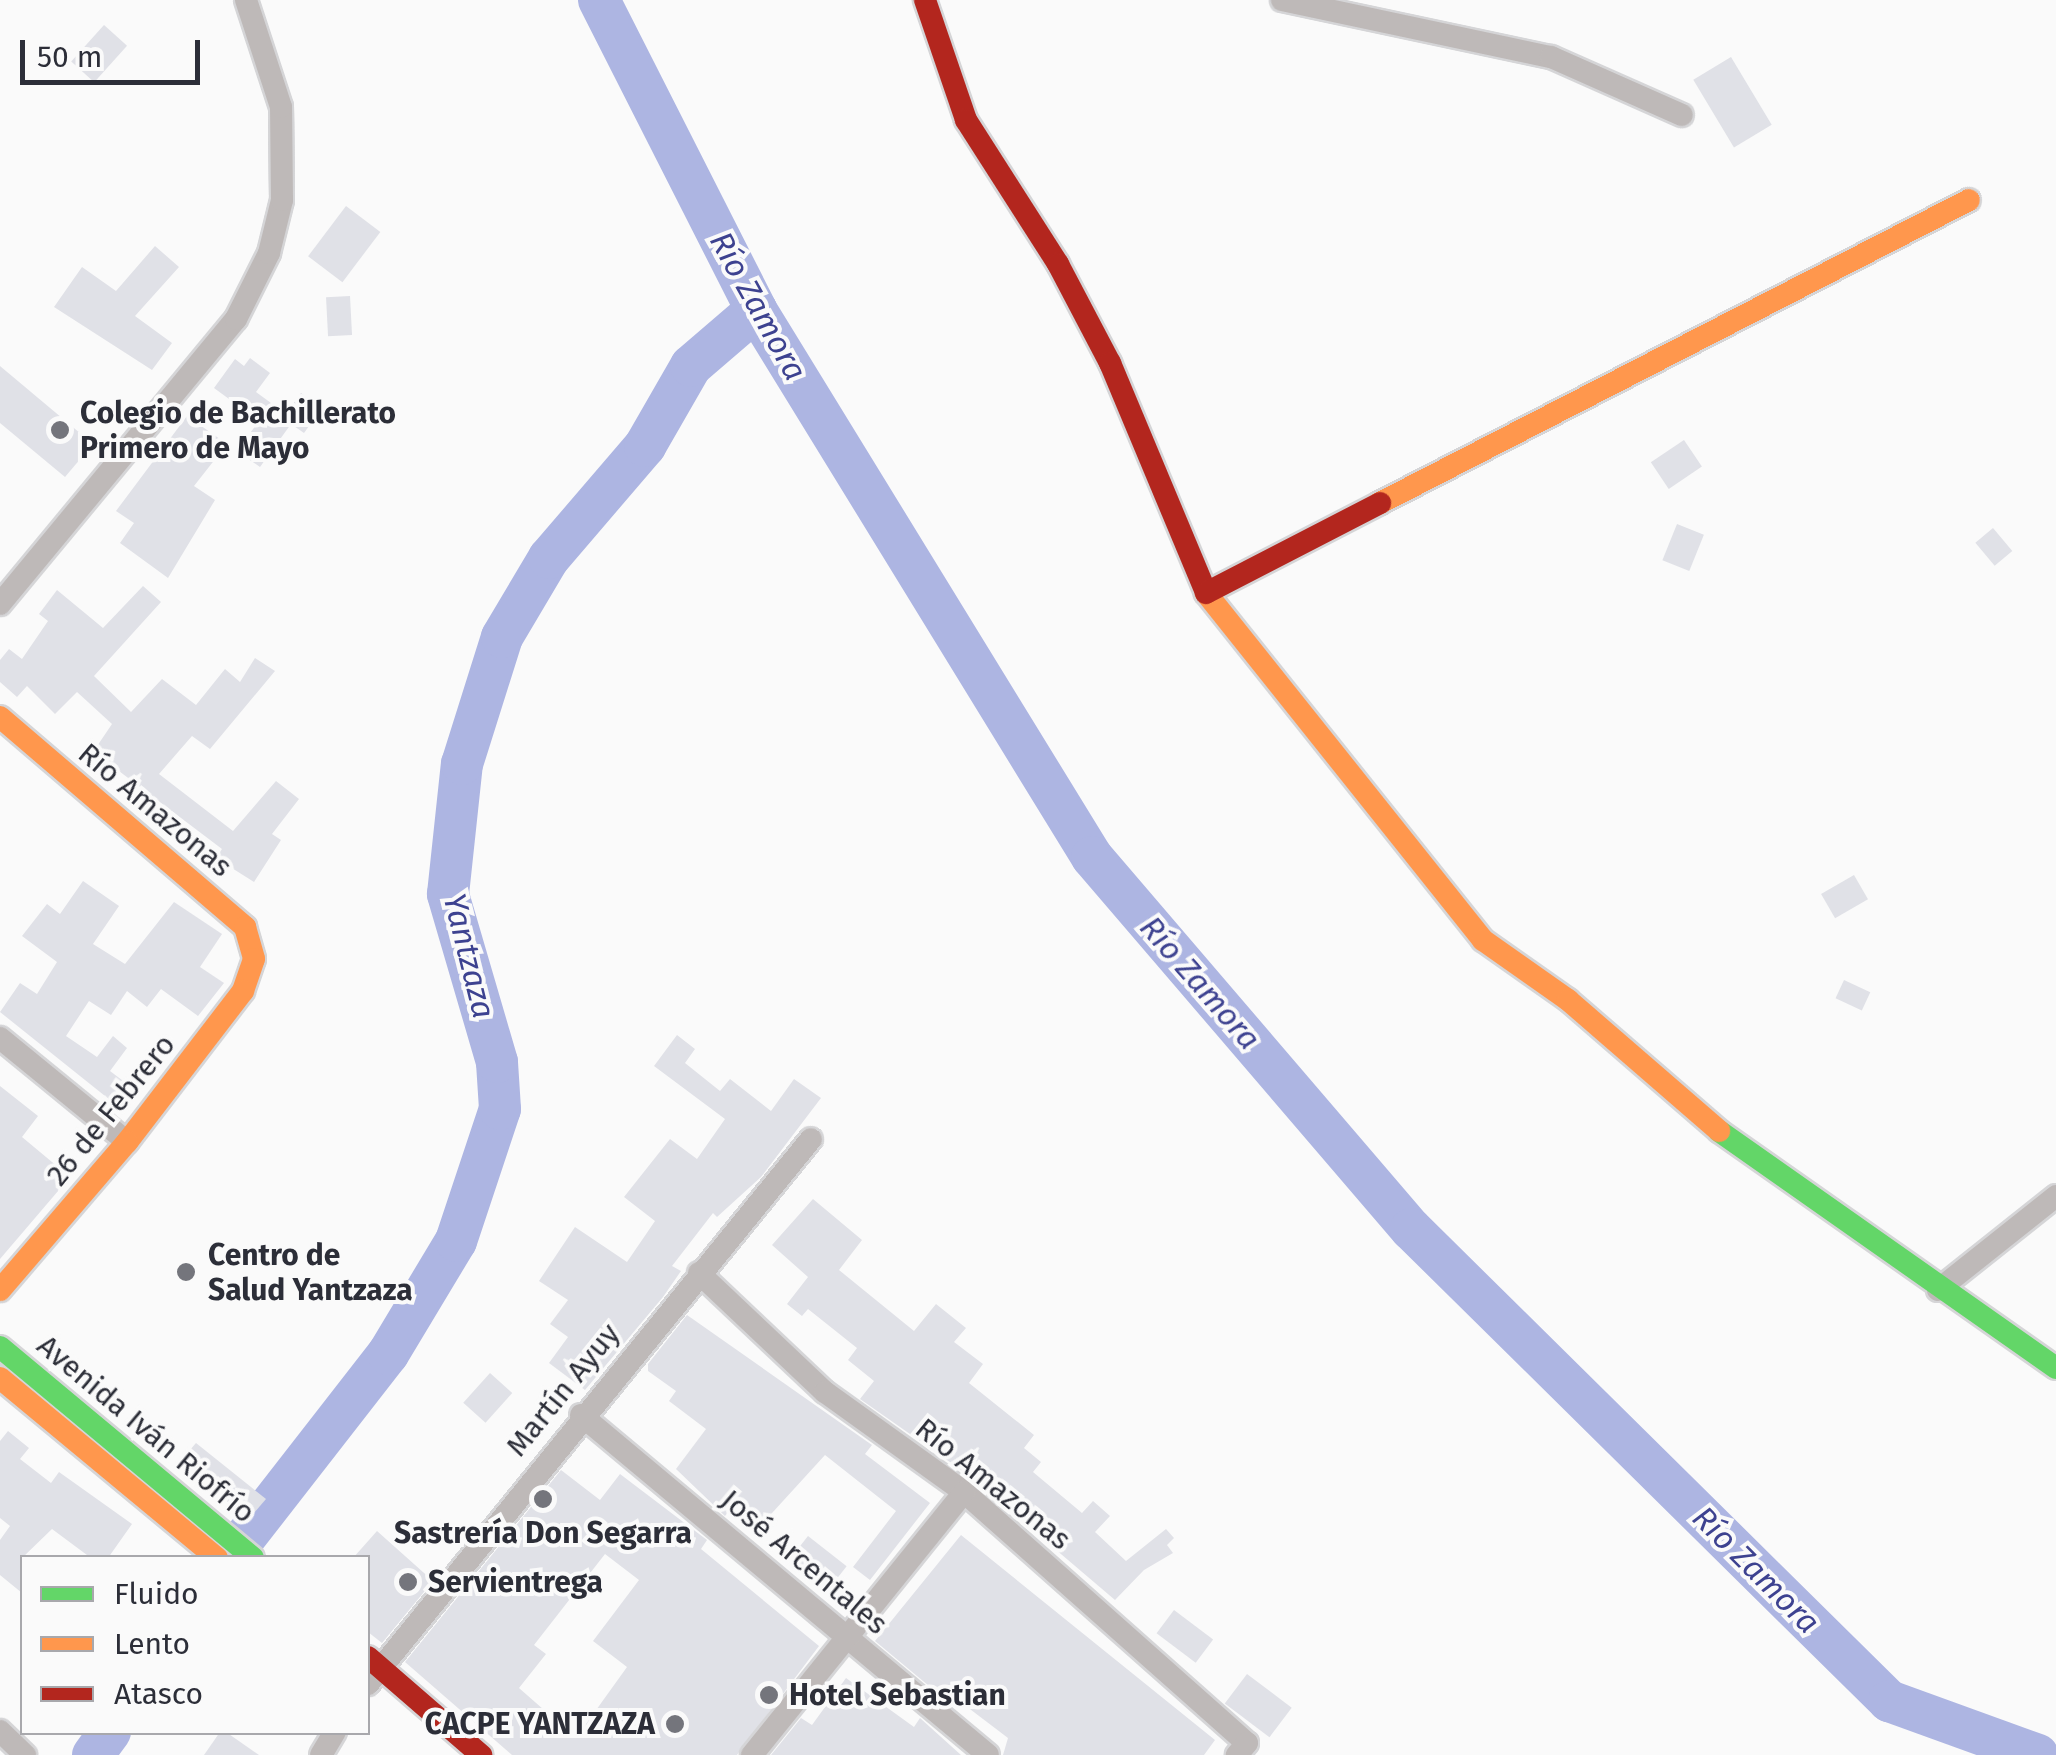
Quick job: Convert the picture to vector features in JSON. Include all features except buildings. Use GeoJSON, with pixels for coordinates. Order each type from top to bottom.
{"type":"FeatureCollection","features":[{"type":"Feature","properties":{"kind":"street"},"geometry":{"type":"LineString","coordinates":[[0,604],[236,318],[269,253],[282,200],[281,107],[246,0]]}},
{"type":"Feature","properties":{"kind":"street"},"geometry":{"type":"LineString","coordinates":[[925,0],[966,120],[1058,264],[1110,363],[1206,593],[1483,940],[1568,1000],[1678,1100],[1938,1290],[2056,1368]]}},
{"type":"Feature","properties":{"kind":"street"},"geometry":{"type":"LineString","coordinates":[[1282,0],[1551,57],[1682,114]]}},
{"type":"Feature","properties":{"kind":"street"},"geometry":{"type":"LineString","coordinates":[[1206,593],[1969,200]]}},
{"type":"Feature","properties":{"kind":"street","name":"Río Amazonas"},"geometry":{"type":"LineString","coordinates":[[0,717],[245,927],[254,959]]}},
{"type":"Feature","properties":{"kind":"street","name":"26 de Febrero"},"geometry":{"type":"LineString","coordinates":[[0,1290],[127,1142],[243,991],[254,959]]}},
{"type":"Feature","properties":{"kind":"street"},"geometry":{"type":"LineString","coordinates":[[0,1038],[127,1142]]}},
{"type":"Feature","properties":{"kind":"street","name":"Martín Ayuy"},"geometry":{"type":"LineString","coordinates":[[370,1674],[811,1138]]}},
{"type":"Feature","properties":{"kind":"street"},"geometry":{"type":"LineString","coordinates":[[1938,1290],[2056,1196]]}},
{"type":"Feature","properties":{"kind":"street","name":"Río Amazonas"},"geometry":{"type":"LineString","coordinates":[[700,1273],[824,1392],[964,1492],[1242,1749]]}},
{"type":"Feature","properties":{"kind":"street","name":"Avenida Iván Riofrío"},"geometry":{"type":"LineString","coordinates":[[0,1346],[251,1555]]}},
{"type":"Feature","properties":{"kind":"street","name":"Avenida Iván Riofrío"},"geometry":{"type":"LineString","coordinates":[[0,1378],[213,1555]]}},
{"type":"Feature","properties":{"kind":"street","name":"José Arcentales"},"geometry":{"type":"LineString","coordinates":[[581,1415],[988,1755]]}},
{"type":"Feature","properties":{"kind":"street"},"geometry":{"type":"LineString","coordinates":[[752,1755],[964,1492]]}},
{"type":"Feature","properties":{"kind":"street"},"geometry":{"type":"LineString","coordinates":[[370,1674],[452,1755]]}},
{"type":"Feature","properties":{"kind":"street"},"geometry":{"type":"LineString","coordinates":[[370,1674],[480,1755]]}},
{"type":"Feature","properties":{"kind":"street"},"geometry":{"type":"LineString","coordinates":[[0,1731],[25,1755]]}},
{"type":"Feature","properties":{"kind":"waterway","name":"Río Zamora"},"geometry":{"type":"LineString","coordinates":[[599,0],[756,310],[1092,857],[1411,1229],[1889,1701],[2038,1755]]}},
{"type":"Feature","properties":{"kind":"waterway","name":"Yantzaza"},"geometry":{"type":"LineString","coordinates":[[231,1555],[388,1354],[456,1241],[500,1109],[497,1062],[448,894],[462,764],[502,637],[549,558],[645,446],[691,366],[756,310]]}},
{"type":"Feature","properties":{"kind":"waterway","name":"Yantzaza"},"geometry":{"type":"LineString","coordinates":[[93,1755],[108,1735]]}},
{"type":"Feature","properties":{"kind":"traffic: fast"},"geometry":{"type":"LineString","coordinates":[[1719,1131],[2056,1368]]}},
{"type":"Feature","properties":{"kind":"traffic: fast"},"geometry":{"type":"LineString","coordinates":[[0,1347],[249,1555]]}},
{"type":"Feature","properties":{"kind":"traffic: slow"},"geometry":{"type":"LineString","coordinates":[[1380,503],[1969,200]]}},
{"type":"Feature","properties":{"kind":"traffic: slow"},"geometry":{"type":"LineString","coordinates":[[1206,593],[1483,940],[1568,1000],[1719,1131]]}},
{"type":"Feature","properties":{"kind":"traffic: slow"},"geometry":{"type":"LineString","coordinates":[[0,717],[245,927],[254,959],[243,991],[127,1142],[0,1290]]}},
{"type":"Feature","properties":{"kind":"traffic: slow"},"geometry":{"type":"LineString","coordinates":[[0,1378],[213,1555]]}},
{"type":"Feature","properties":{"kind":"traffic: jam"},"geometry":{"type":"LineString","coordinates":[[925,0],[966,120],[1058,264],[1110,363],[1206,593],[1380,503]]}},
{"type":"Feature","properties":{"kind":"traffic: jam"},"geometry":{"type":"LineString","coordinates":[[370,1659],[481,1755]]}},
{"type":"Feature","properties":{"kind":"place","name":"Colegio de Bachillerato Primero de Mayo"},"geometry":{"type":"Point","coordinates":[60,430]}},
{"type":"Feature","properties":{"kind":"place","name":"Centro de Salud Yantzaza"},"geometry":{"type":"Point","coordinates":[186,1272]}},
{"type":"Feature","properties":{"kind":"place","name":"Sastrería Don Segarra"},"geometry":{"type":"Point","coordinates":[543,1499]}},
{"type":"Feature","properties":{"kind":"place","name":"Servientrega"},"geometry":{"type":"Point","coordinates":[408,1582]}},
{"type":"Feature","properties":{"kind":"place","name":"Hotel Sebastian"},"geometry":{"type":"Point","coordinates":[769,1695]}},
{"type":"Feature","properties":{"kind":"place","name":"CACPE YANTZAZA"},"geometry":{"type":"Point","coordinates":[675,1724]}}]}
